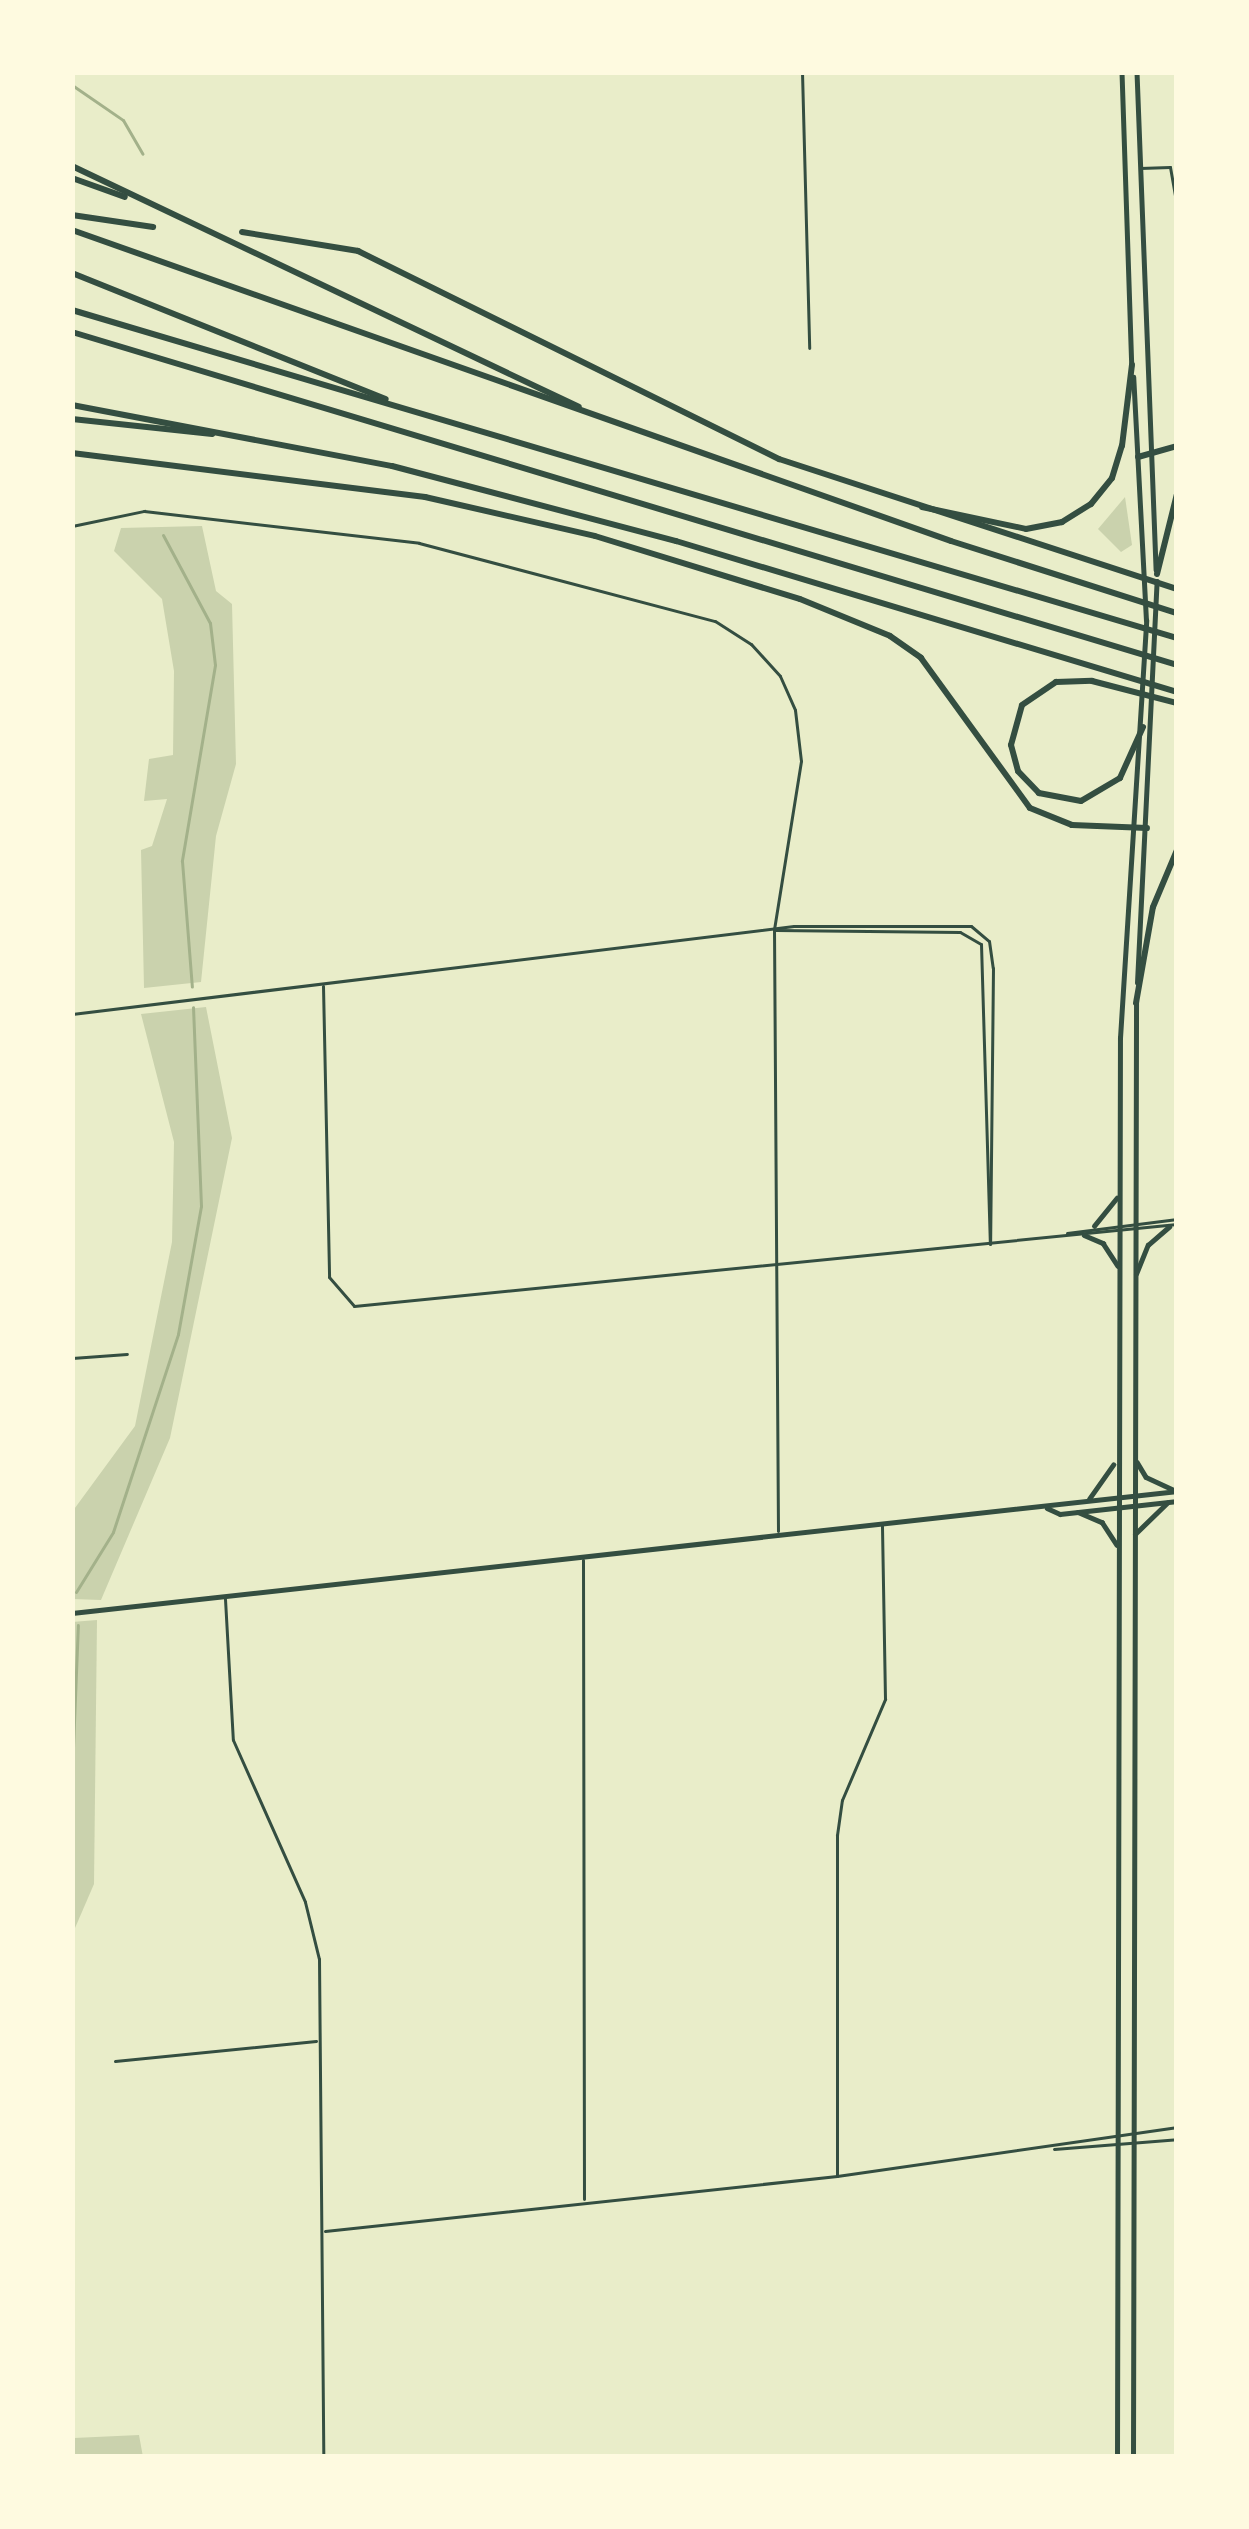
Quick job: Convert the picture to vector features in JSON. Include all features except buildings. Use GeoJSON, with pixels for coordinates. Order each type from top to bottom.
{"type":"FeatureCollection","features":[{"type":"Feature","properties":{"kind":"highway"},"geometry":{"type":"LineString","coordinates":[[72,166],[598,417]]}},
{"type":"Feature","properties":{"kind":"highway"},"geometry":{"type":"LineString","coordinates":[[72,178],[151,206]]}},
{"type":"Feature","properties":{"kind":"highway"},"geometry":{"type":"LineString","coordinates":[[72,215],[153,226]]}},
{"type":"Feature","properties":{"kind":"highway"},"geometry":{"type":"LineString","coordinates":[[72,230],[598,417],[1177,613]]}},
{"type":"Feature","properties":{"kind":"highway"},"geometry":{"type":"LineString","coordinates":[[242,232],[325,241],[389,263],[654,402],[880,497],[1177,589]]}},
{"type":"Feature","properties":{"kind":"highway"},"geometry":{"type":"LineString","coordinates":[[72,273],[417,412]]}},
{"type":"Feature","properties":{"kind":"highway"},"geometry":{"type":"LineString","coordinates":[[72,310],[1177,638]]}},
{"type":"Feature","properties":{"kind":"highway"},"geometry":{"type":"LineString","coordinates":[[72,334],[1177,665]]}},
{"type":"Feature","properties":{"kind":"highway"},"geometry":{"type":"LineString","coordinates":[[880,497],[1026,529],[1062,522],[1112,478],[1132,365]]}},
{"type":"Feature","properties":{"kind":"highway"},"geometry":{"type":"LineString","coordinates":[[72,405],[392,466],[676,541],[1177,692]]}},
{"type":"Feature","properties":{"kind":"highway"},"geometry":{"type":"LineString","coordinates":[[72,419],[244,437]]}},
{"type":"Feature","properties":{"kind":"highway"},"geometry":{"type":"LineString","coordinates":[[1138,457],[1177,446]]}},
{"type":"Feature","properties":{"kind":"highway"},"geometry":{"type":"LineString","coordinates":[[72,453],[425,497],[595,536],[816,605],[921,658],[1030,808],[1072,825],[1147,828]]}},
{"type":"Feature","properties":{"kind":"highway"},"geometry":{"type":"LineString","coordinates":[[1156,574],[1177,494]]}},
{"type":"Feature","properties":{"kind":"highway"},"geometry":{"type":"LineString","coordinates":[[1143,728],[1114,784],[1081,801],[1039,793],[1018,771],[1011,745],[1022,705],[1056,682],[1092,681],[1177,703]]}},
{"type":"Feature","properties":{"kind":"highway"},"geometry":{"type":"LineString","coordinates":[[1136,1003],[1154,907],[1177,850]]}},
{"type":"Feature","properties":{"kind":"main road"},"geometry":{"type":"LineString","coordinates":[[1117,2457],[1120,1038],[1143,728],[1146,571],[1132,365],[1122,72]]}},
{"type":"Feature","properties":{"kind":"main road"},"geometry":{"type":"LineString","coordinates":[[1133,2457],[1133,1221],[1136,1003],[1156,714],[1153,450],[1137,72]]}},
{"type":"Feature","properties":{"kind":"main road"},"geometry":{"type":"LineString","coordinates":[[1094,1226],[1120,1193]]}},
{"type":"Feature","properties":{"kind":"main road"},"geometry":{"type":"LineString","coordinates":[[1134,1280],[1148,1245],[1174,1224]]}},
{"type":"Feature","properties":{"kind":"main road"},"geometry":{"type":"LineString","coordinates":[[1084,1235],[1103,1244],[1119,1268]]}},
{"type":"Feature","properties":{"kind":"main road"},"geometry":{"type":"LineString","coordinates":[[1134,1459],[1146,1477],[1175,1490]]}},
{"type":"Feature","properties":{"kind":"main road"},"geometry":{"type":"LineString","coordinates":[[1089,1499],[1116,1460]]}},
{"type":"Feature","properties":{"kind":"main road"},"geometry":{"type":"LineString","coordinates":[[72,1612],[1047,1508],[1175,1490]]}},
{"type":"Feature","properties":{"kind":"main road"},"geometry":{"type":"LineString","coordinates":[[1047,1508],[1078,1512],[1177,1502]]}},
{"type":"Feature","properties":{"kind":"main road"},"geometry":{"type":"LineString","coordinates":[[1135,1534],[1167,1503]]}},
{"type":"Feature","properties":{"kind":"main road"},"geometry":{"type":"LineString","coordinates":[[1078,1512],[1102,1522],[1117,1545]]}},
{"type":"Feature","properties":{"kind":"main road"},"geometry":{"type":"LineString","coordinates":[[1117,2270],[1133,2268]]}},
{"type":"Feature","properties":{"kind":"main road"},"geometry":{"type":"LineString","coordinates":[[1117,2435],[1133,2435]]}},
{"type":"Feature","properties":{"kind":"street"},"geometry":{"type":"LineString","coordinates":[[802,72],[808,348]]}},
{"type":"Feature","properties":{"kind":"street"},"geometry":{"type":"LineString","coordinates":[[1138,168],[1170,167],[1177,206]]}},
{"type":"Feature","properties":{"kind":"street"},"geometry":{"type":"LineString","coordinates":[[72,526],[144,511],[367,534],[530,568],[727,627],[780,676],[798,722],[799,806],[774,929],[778,1536]]}},
{"type":"Feature","properties":{"kind":"street"},"geometry":{"type":"LineString","coordinates":[[72,1014],[774,929],[960,932],[981,944],[990,1244]]}},
{"type":"Feature","properties":{"kind":"street"},"geometry":{"type":"LineString","coordinates":[[322,984],[329,1277],[346,1301],[390,1306],[990,1244],[1119,1222],[1174,1224]]}},
{"type":"Feature","properties":{"kind":"street"},"geometry":{"type":"LineString","coordinates":[[1065,1234],[1174,1224]]}},
{"type":"Feature","properties":{"kind":"street"},"geometry":{"type":"LineString","coordinates":[[72,1358],[128,1354]]}},
{"type":"Feature","properties":{"kind":"street"},"geometry":{"type":"LineString","coordinates":[[837,2176],[837,1835],[842,1800],[885,1699],[882,1524]]}},
{"type":"Feature","properties":{"kind":"street"},"geometry":{"type":"LineString","coordinates":[[583,1556],[584,2200]]}},
{"type":"Feature","properties":{"kind":"street"},"geometry":{"type":"LineString","coordinates":[[225,1597],[230,1724],[312,1922],[323,2231],[323,2457]]}},
{"type":"Feature","properties":{"kind":"street"},"geometry":{"type":"LineString","coordinates":[[115,2061],[319,2040]]}},
{"type":"Feature","properties":{"kind":"street"},"geometry":{"type":"LineString","coordinates":[[323,2231],[837,2176],[1177,2127]]}},
{"type":"Feature","properties":{"kind":"street"},"geometry":{"type":"LineString","coordinates":[[1052,2148],[1117,2147],[1177,2139]]}},
{"type":"Feature","properties":{"kind":"green space"},"geometry":{"type":"Polygon","coordinates":[[[1125,497],[1132,545],[1121,552],[1098,529],[1125,497]]]}},
{"type":"Feature","properties":{"kind":"green space"},"geometry":{"type":"Polygon","coordinates":[[[202,526],[216,591],[232,604],[236,764],[216,836],[201,982],[144,988],[141,850],[152,846],[167,799],[144,801],[149,759],[173,755],[174,671],[162,599],[114,551],[121,528],[202,526]]]}},
{"type":"Feature","properties":{"kind":"green space"},"geometry":{"type":"Polygon","coordinates":[[[206,1007],[232,1138],[170,1438],[101,1600],[72,1599],[72,1512],[135,1426],[172,1242],[174,1142],[141,1014],[206,1007]]]}},
{"type":"Feature","properties":{"kind":"green space"},"geometry":{"type":"Polygon","coordinates":[[[97,1620],[94,1884],[72,1935],[72,1622],[97,1620]]]}},
{"type":"Feature","properties":{"kind":"green space"},"geometry":{"type":"Polygon","coordinates":[[[72,2394],[74,2438],[139,2435],[143,2457],[72,2457],[72,2394]]]}},
{"type":"Feature","properties":{"kind":"waterway"},"geometry":{"type":"LineString","coordinates":[[72,85],[123,120],[143,154]]}},
{"type":"Feature","properties":{"kind":"waterway"},"geometry":{"type":"LineString","coordinates":[[163,535],[210,623],[215,665],[182,861],[192,987]]}},
{"type":"Feature","properties":{"kind":"waterway"},"geometry":{"type":"LineString","coordinates":[[76,1592],[113,1532],[178,1334],[201,1206],[193,1007]]}},
{"type":"Feature","properties":{"kind":"waterway"},"geometry":{"type":"LineString","coordinates":[[72,1772],[78,1625]]}}]}
